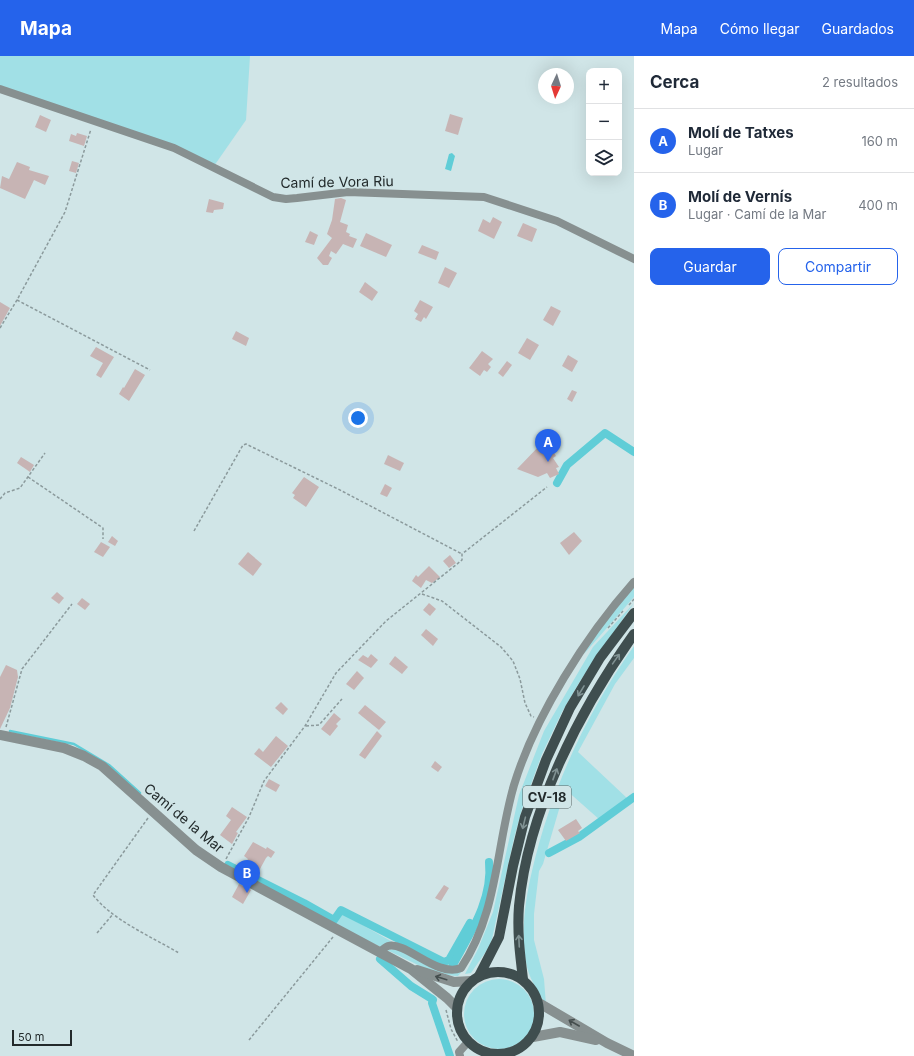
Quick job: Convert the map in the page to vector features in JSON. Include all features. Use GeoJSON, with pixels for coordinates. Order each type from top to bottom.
{"type":"FeatureCollection","features":[{"type":"Feature","properties":{"kind":"main road","name":"CV-18"},"geometry":{"type":"LineString","coordinates":[[533,1037],[517,1053],[498,1054],[478,1052],[468,1042],[459,1026],[457,1008],[461,993],[475,978],[499,937],[513,866],[525,817],[546,760],[574,702],[600,658],[634,613]]}},
{"type":"Feature","properties":{"kind":"main road","name":"CV-18"},"geometry":{"type":"LineString","coordinates":[[523,979],[518,938],[520,906],[525,870],[538,820],[558,767],[583,714],[612,665],[634,634]]}},
{"type":"Feature","properties":{"kind":"main road"},"geometry":{"type":"LineString","coordinates":[[475,978],[502,971],[523,979],[533,990],[539,1003],[539,1020],[533,1037]]}},
{"type":"Feature","properties":{"kind":"street","name":"Camí de Vora Riu"},"geometry":{"type":"LineString","coordinates":[[0,88],[92,121],[174,148],[273,196],[286,199],[348,192],[484,197],[557,221],[634,259]]}},
{"type":"Feature","properties":{"kind":"street"},"geometry":{"type":"LineString","coordinates":[[380,952],[388,946],[396,946],[442,968],[453,970],[462,968],[488,910],[514,785],[541,721],[588,640],[634,582]]}},
{"type":"Feature","properties":{"kind":"street","name":"Camí de la Mar"},"geometry":{"type":"LineString","coordinates":[[2,736],[64,748],[84,756],[102,766],[196,850],[221,867],[411,969],[457,1008]]}},
{"type":"Feature","properties":{"kind":"street","name":"Camí de la Mar"},"geometry":{"type":"LineString","coordinates":[[411,969],[454,982],[475,978]]}},
{"type":"Feature","properties":{"kind":"street"},"geometry":{"type":"LineString","coordinates":[[539,1003],[607,1043],[634,1056]]}},
{"type":"Feature","properties":{"kind":"street"},"geometry":{"type":"LineString","coordinates":[[533,1037],[560,1032],[607,1043]]}},
{"type":"Feature","properties":{"kind":"street"},"geometry":{"type":"LineString","coordinates":[[460,1056],[460,1048],[468,1042]]}},
{"type":"Feature","properties":{"kind":"path"},"geometry":{"type":"LineString","coordinates":[[0,328],[65,212],[92,121]]}},
{"type":"Feature","properties":{"kind":"path"},"geometry":{"type":"LineString","coordinates":[[17,300],[150,370]]}},
{"type":"Feature","properties":{"kind":"path"},"geometry":{"type":"LineString","coordinates":[[194,531],[243,446],[246,444],[338,489],[462,554]]}},
{"type":"Feature","properties":{"kind":"path"},"geometry":{"type":"LineString","coordinates":[[0,499],[5,493],[20,488],[45,453]]}},
{"type":"Feature","properties":{"kind":"path"},"geometry":{"type":"LineString","coordinates":[[28,477],[103,528],[103,539]]}},
{"type":"Feature","properties":{"kind":"path"},"geometry":{"type":"LineString","coordinates":[[462,554],[547,487]]}},
{"type":"Feature","properties":{"kind":"path"},"geometry":{"type":"LineString","coordinates":[[221,867],[249,817],[264,781],[306,726],[336,672],[386,621],[422,594],[462,560],[462,554]]}},
{"type":"Feature","properties":{"kind":"path"},"geometry":{"type":"LineString","coordinates":[[422,594],[442,601],[501,647],[513,661],[520,679],[525,703],[531,716],[541,721]]}},
{"type":"Feature","properties":{"kind":"path"},"geometry":{"type":"LineString","coordinates":[[2,736],[22,669],[72,604]]}},
{"type":"Feature","properties":{"kind":"path"},"geometry":{"type":"LineString","coordinates":[[306,726],[319,725],[342,699]]}},
{"type":"Feature","properties":{"kind":"path"},"geometry":{"type":"LineString","coordinates":[[153,812],[93,895],[101,906],[179,953]]}},
{"type":"Feature","properties":{"kind":"path"},"geometry":{"type":"LineString","coordinates":[[96,934],[113,914]]}},
{"type":"Feature","properties":{"kind":"path"},"geometry":{"type":"LineString","coordinates":[[249,1040],[339,930]]}},
{"type":"Feature","properties":{"kind":"shaded area"},"geometry":{"type":"Polygon","coordinates":[[[0,56],[250,56],[246,120],[214,166],[0,87],[0,56]]]}},
{"type":"Feature","properties":{"kind":"shaded area"},"geometry":{"type":"Polygon","coordinates":[[[452,153],[455,156],[451,171],[445,169],[449,154],[452,153]]]}},
{"type":"Feature","properties":{"kind":"shaded area"},"geometry":{"type":"Polygon","coordinates":[[[634,587],[634,597],[584,654],[597,631],[634,587]]]}},
{"type":"Feature","properties":{"kind":"shaded area"},"geometry":{"type":"Polygon","coordinates":[[[634,603],[580,681],[562,712],[542,754],[522,809],[514,838],[492,939],[489,947],[471,973],[465,974],[478,949],[493,912],[519,795],[544,731],[593,647],[634,603]]]}},
{"type":"Feature","properties":{"kind":"shaded area"},"geometry":{"type":"Polygon","coordinates":[[[634,646],[634,658],[615,684],[578,752],[628,799],[600,820],[565,789],[543,864],[539,871],[534,914],[534,940],[544,979],[546,1005],[530,977],[525,955],[524,919],[532,871],[549,811],[572,753],[600,698],[634,646]]]}},
{"type":"Feature","properties":{"kind":"shaded area"},"geometry":{"type":"Polygon","coordinates":[[[341,913],[396,944],[381,947],[334,925],[341,913]]]}},
{"type":"Feature","properties":{"kind":"shaded area"},"geometry":{"type":"Polygon","coordinates":[[[396,949],[462,971],[458,976],[430,970],[387,950],[396,949]]]}},
{"type":"Feature","properties":{"kind":"shaded area"},"geometry":{"type":"Polygon","coordinates":[[[499,979],[512,982],[524,989],[531,1001],[534,1014],[531,1027],[524,1039],[512,1046],[499,1049],[486,1046],[474,1039],[467,1027],[464,1014],[467,1001],[474,989],[486,982],[499,979]]]}},
{"type":"Feature","properties":{"kind":"building"},"geometry":{"type":"Polygon","coordinates":[[[450,114],[463,118],[458,135],[445,131],[450,114]]]}},
{"type":"Feature","properties":{"kind":"building"},"geometry":{"type":"Polygon","coordinates":[[[40,115],[51,120],[46,132],[35,127],[40,115]]]}},
{"type":"Feature","properties":{"kind":"building"},"geometry":{"type":"Polygon","coordinates":[[[77,133],[87,136],[84,146],[69,141],[71,134],[76,136],[77,133]]]}},
{"type":"Feature","properties":{"kind":"building"},"geometry":{"type":"Polygon","coordinates":[[[72,161],[79,163],[76,173],[69,171],[72,161]]]}},
{"type":"Feature","properties":{"kind":"building"},"geometry":{"type":"Polygon","coordinates":[[[17,162],[30,167],[29,170],[49,176],[45,185],[34,180],[25,199],[0,188],[2,176],[9,179],[17,162]]]}},
{"type":"Feature","properties":{"kind":"building"},"geometry":{"type":"Polygon","coordinates":[[[341,198],[346,200],[340,222],[348,225],[346,232],[350,234],[349,236],[357,239],[353,248],[343,244],[336,254],[331,251],[329,256],[332,258],[328,265],[323,265],[317,258],[332,238],[327,234],[332,220],[335,199],[341,198]]]}},
{"type":"Feature","properties":{"kind":"building"},"geometry":{"type":"Polygon","coordinates":[[[209,199],[224,203],[223,209],[214,210],[213,213],[206,212],[209,199]]]}},
{"type":"Feature","properties":{"kind":"building"},"geometry":{"type":"Polygon","coordinates":[[[493,217],[502,222],[494,239],[478,231],[483,219],[490,223],[493,217]]]}},
{"type":"Feature","properties":{"kind":"building"},"geometry":{"type":"Polygon","coordinates":[[[523,223],[537,229],[532,242],[517,236],[523,223]]]}},
{"type":"Feature","properties":{"kind":"building"},"geometry":{"type":"Polygon","coordinates":[[[310,231],[318,235],[314,245],[305,242],[310,231]]]}},
{"type":"Feature","properties":{"kind":"building"},"geometry":{"type":"Polygon","coordinates":[[[366,233],[392,245],[386,257],[360,246],[366,233]]]}},
{"type":"Feature","properties":{"kind":"building"},"geometry":{"type":"Polygon","coordinates":[[[422,245],[439,252],[436,260],[418,253],[422,245]]]}},
{"type":"Feature","properties":{"kind":"building"},"geometry":{"type":"Polygon","coordinates":[[[445,267],[457,273],[449,288],[438,283],[445,267]]]}},
{"type":"Feature","properties":{"kind":"building"},"geometry":{"type":"Polygon","coordinates":[[[365,282],[378,292],[372,301],[359,292],[365,282]]]}},
{"type":"Feature","properties":{"kind":"building"},"geometry":{"type":"Polygon","coordinates":[[[420,300],[433,307],[426,319],[424,317],[421,322],[415,319],[418,314],[414,311],[420,300]]]}},
{"type":"Feature","properties":{"kind":"building"},"geometry":{"type":"Polygon","coordinates":[[[0,302],[10,308],[0,326],[0,302]]]}},
{"type":"Feature","properties":{"kind":"building"},"geometry":{"type":"Polygon","coordinates":[[[551,306],[561,311],[553,326],[543,320],[551,306]]]}},
{"type":"Feature","properties":{"kind":"building"},"geometry":{"type":"Polygon","coordinates":[[[236,331],[249,338],[246,346],[232,339],[236,331]]]}},
{"type":"Feature","properties":{"kind":"building"},"geometry":{"type":"Polygon","coordinates":[[[527,338],[539,345],[530,360],[518,353],[527,338]]]}},
{"type":"Feature","properties":{"kind":"building"},"geometry":{"type":"Polygon","coordinates":[[[96,347],[114,357],[101,378],[96,375],[103,363],[90,356],[96,347]]]}},
{"type":"Feature","properties":{"kind":"building"},"geometry":{"type":"Polygon","coordinates":[[[482,351],[493,359],[488,364],[491,367],[487,372],[484,370],[480,376],[469,368],[482,351]]]}},
{"type":"Feature","properties":{"kind":"building"},"geometry":{"type":"Polygon","coordinates":[[[568,355],[578,361],[572,372],[562,366],[568,355]]]}},
{"type":"Feature","properties":{"kind":"building"},"geometry":{"type":"Polygon","coordinates":[[[507,361],[512,365],[503,377],[498,373],[507,361]]]}},
{"type":"Feature","properties":{"kind":"building"},"geometry":{"type":"Polygon","coordinates":[[[135,369],[145,375],[129,401],[119,394],[135,369]]]}},
{"type":"Feature","properties":{"kind":"building"},"geometry":{"type":"Polygon","coordinates":[[[572,390],[577,392],[572,402],[567,399],[572,390]]]}},
{"type":"Feature","properties":{"kind":"building"},"geometry":{"type":"Polygon","coordinates":[[[541,444],[547,451],[551,448],[556,456],[553,458],[559,467],[556,468],[559,474],[550,478],[547,473],[538,477],[517,469],[541,444]]]}},
{"type":"Feature","properties":{"kind":"building"},"geometry":{"type":"Polygon","coordinates":[[[388,455],[404,463],[400,471],[384,464],[388,455]]]}},
{"type":"Feature","properties":{"kind":"building"},"geometry":{"type":"Polygon","coordinates":[[[21,457],[34,465],[30,472],[17,463],[21,457]]]}},
{"type":"Feature","properties":{"kind":"building"},"geometry":{"type":"Polygon","coordinates":[[[304,477],[319,487],[306,507],[293,498],[295,495],[292,493],[304,477]]]}},
{"type":"Feature","properties":{"kind":"building"},"geometry":{"type":"Polygon","coordinates":[[[385,484],[392,488],[387,497],[380,494],[385,484]]]}},
{"type":"Feature","properties":{"kind":"building"},"geometry":{"type":"Polygon","coordinates":[[[574,532],[582,541],[569,555],[560,543],[574,532]]]}},
{"type":"Feature","properties":{"kind":"building"},"geometry":{"type":"Polygon","coordinates":[[[112,536],[118,541],[115,546],[108,542],[112,536]]]}},
{"type":"Feature","properties":{"kind":"building"},"geometry":{"type":"Polygon","coordinates":[[[101,542],[110,547],[103,557],[94,552],[101,542]]]}},
{"type":"Feature","properties":{"kind":"building"},"geometry":{"type":"Polygon","coordinates":[[[248,552],[262,564],[253,576],[238,564],[248,552]]]}},
{"type":"Feature","properties":{"kind":"building"},"geometry":{"type":"Polygon","coordinates":[[[450,555],[456,563],[449,568],[443,561],[450,555]]]}},
{"type":"Feature","properties":{"kind":"building"},"geometry":{"type":"Polygon","coordinates":[[[429,566],[440,577],[432,583],[426,580],[421,588],[412,581],[416,575],[418,577],[429,566]]]}},
{"type":"Feature","properties":{"kind":"building"},"geometry":{"type":"Polygon","coordinates":[[[57,592],[64,598],[59,604],[51,598],[57,592]]]}},
{"type":"Feature","properties":{"kind":"building"},"geometry":{"type":"Polygon","coordinates":[[[82,598],[90,604],[85,610],[77,604],[82,598]]]}},
{"type":"Feature","properties":{"kind":"building"},"geometry":{"type":"Polygon","coordinates":[[[429,603],[436,609],[430,616],[423,610],[429,603]]]}},
{"type":"Feature","properties":{"kind":"building"},"geometry":{"type":"Polygon","coordinates":[[[426,629],[438,639],[433,646],[421,635],[426,629]]]}},
{"type":"Feature","properties":{"kind":"building"},"geometry":{"type":"Polygon","coordinates":[[[371,654],[378,660],[371,668],[358,660],[363,655],[368,658],[371,654]]]}},
{"type":"Feature","properties":{"kind":"building"},"geometry":{"type":"Polygon","coordinates":[[[395,656],[408,667],[402,674],[389,664],[395,656]]]}},
{"type":"Feature","properties":{"kind":"building"},"geometry":{"type":"Polygon","coordinates":[[[6,665],[17,670],[18,677],[10,708],[0,729],[0,677],[6,665]]]}},
{"type":"Feature","properties":{"kind":"building"},"geometry":{"type":"Polygon","coordinates":[[[357,671],[364,678],[354,690],[346,684],[357,671]]]}},
{"type":"Feature","properties":{"kind":"building"},"geometry":{"type":"Polygon","coordinates":[[[281,702],[288,709],[283,715],[275,708],[281,702]]]}},
{"type":"Feature","properties":{"kind":"building"},"geometry":{"type":"Polygon","coordinates":[[[365,705],[386,722],[379,730],[358,713],[365,705]]]}},
{"type":"Feature","properties":{"kind":"building"},"geometry":{"type":"Polygon","coordinates":[[[334,713],[341,719],[336,724],[338,726],[330,736],[321,729],[334,713]]]}},
{"type":"Feature","properties":{"kind":"building"},"geometry":{"type":"Polygon","coordinates":[[[377,731],[382,736],[365,759],[359,755],[377,731]]]}},
{"type":"Feature","properties":{"kind":"building"},"geometry":{"type":"Polygon","coordinates":[[[276,736],[288,746],[271,767],[254,754],[259,748],[263,752],[276,736]]]}},
{"type":"Feature","properties":{"kind":"building"},"geometry":{"type":"Polygon","coordinates":[[[435,761],[442,767],[438,772],[431,767],[435,761]]]}},
{"type":"Feature","properties":{"kind":"building"},"geometry":{"type":"Polygon","coordinates":[[[269,779],[280,785],[276,792],[265,786],[269,779]]]}},
{"type":"Feature","properties":{"kind":"building"},"geometry":{"type":"Polygon","coordinates":[[[232,807],[247,817],[236,832],[238,833],[232,844],[220,835],[231,820],[226,816],[232,807]]]}},
{"type":"Feature","properties":{"kind":"building"},"geometry":{"type":"Polygon","coordinates":[[[576,819],[582,828],[578,831],[580,833],[566,841],[558,830],[576,819]]]}},
{"type":"Feature","properties":{"kind":"building"},"geometry":{"type":"Polygon","coordinates":[[[253,842],[266,849],[267,847],[275,852],[271,858],[268,856],[266,858],[255,878],[242,869],[248,859],[244,856],[253,842]]]}},
{"type":"Feature","properties":{"kind":"building"},"geometry":{"type":"Polygon","coordinates":[[[239,884],[251,890],[243,904],[232,897],[239,884]]]}},
{"type":"Feature","properties":{"kind":"building"},"geometry":{"type":"Polygon","coordinates":[[[444,885],[449,888],[441,901],[435,898],[444,885]]]}},
{"type":"Feature","properties":{"kind":"waterway"},"geometry":{"type":"LineString","coordinates":[[557,483],[567,465],[605,433],[634,452]]}},
{"type":"Feature","properties":{"kind":"waterway"},"geometry":{"type":"LineString","coordinates":[[10,731],[74,744],[109,765],[140,793]]}},
{"type":"Feature","properties":{"kind":"waterway"},"geometry":{"type":"LineString","coordinates":[[549,853],[579,837],[634,797]]}},
{"type":"Feature","properties":{"kind":"waterway"},"geometry":{"type":"LineString","coordinates":[[452,967],[472,930],[484,903],[489,876],[489,862]]}},
{"type":"Feature","properties":{"kind":"waterway"},"geometry":{"type":"LineString","coordinates":[[228,865],[304,903],[334,920],[341,910],[444,962],[449,960],[470,923]]}},
{"type":"Feature","properties":{"kind":"waterway"},"geometry":{"type":"LineString","coordinates":[[380,959],[411,986],[432,999]]}},
{"type":"Feature","properties":{"kind":"waterway"},"geometry":{"type":"LineString","coordinates":[[433,1000],[432,1003],[450,1056]]}},
{"type":"Feature","properties":{"kind":"place","name":"Molí de Tatxes"},"geometry":{"type":"Point","coordinates":[548,462]}},
{"type":"Feature","properties":{"kind":"place","name":"Molí de Vernís"},"geometry":{"type":"Point","coordinates":[247,893]}}]}
